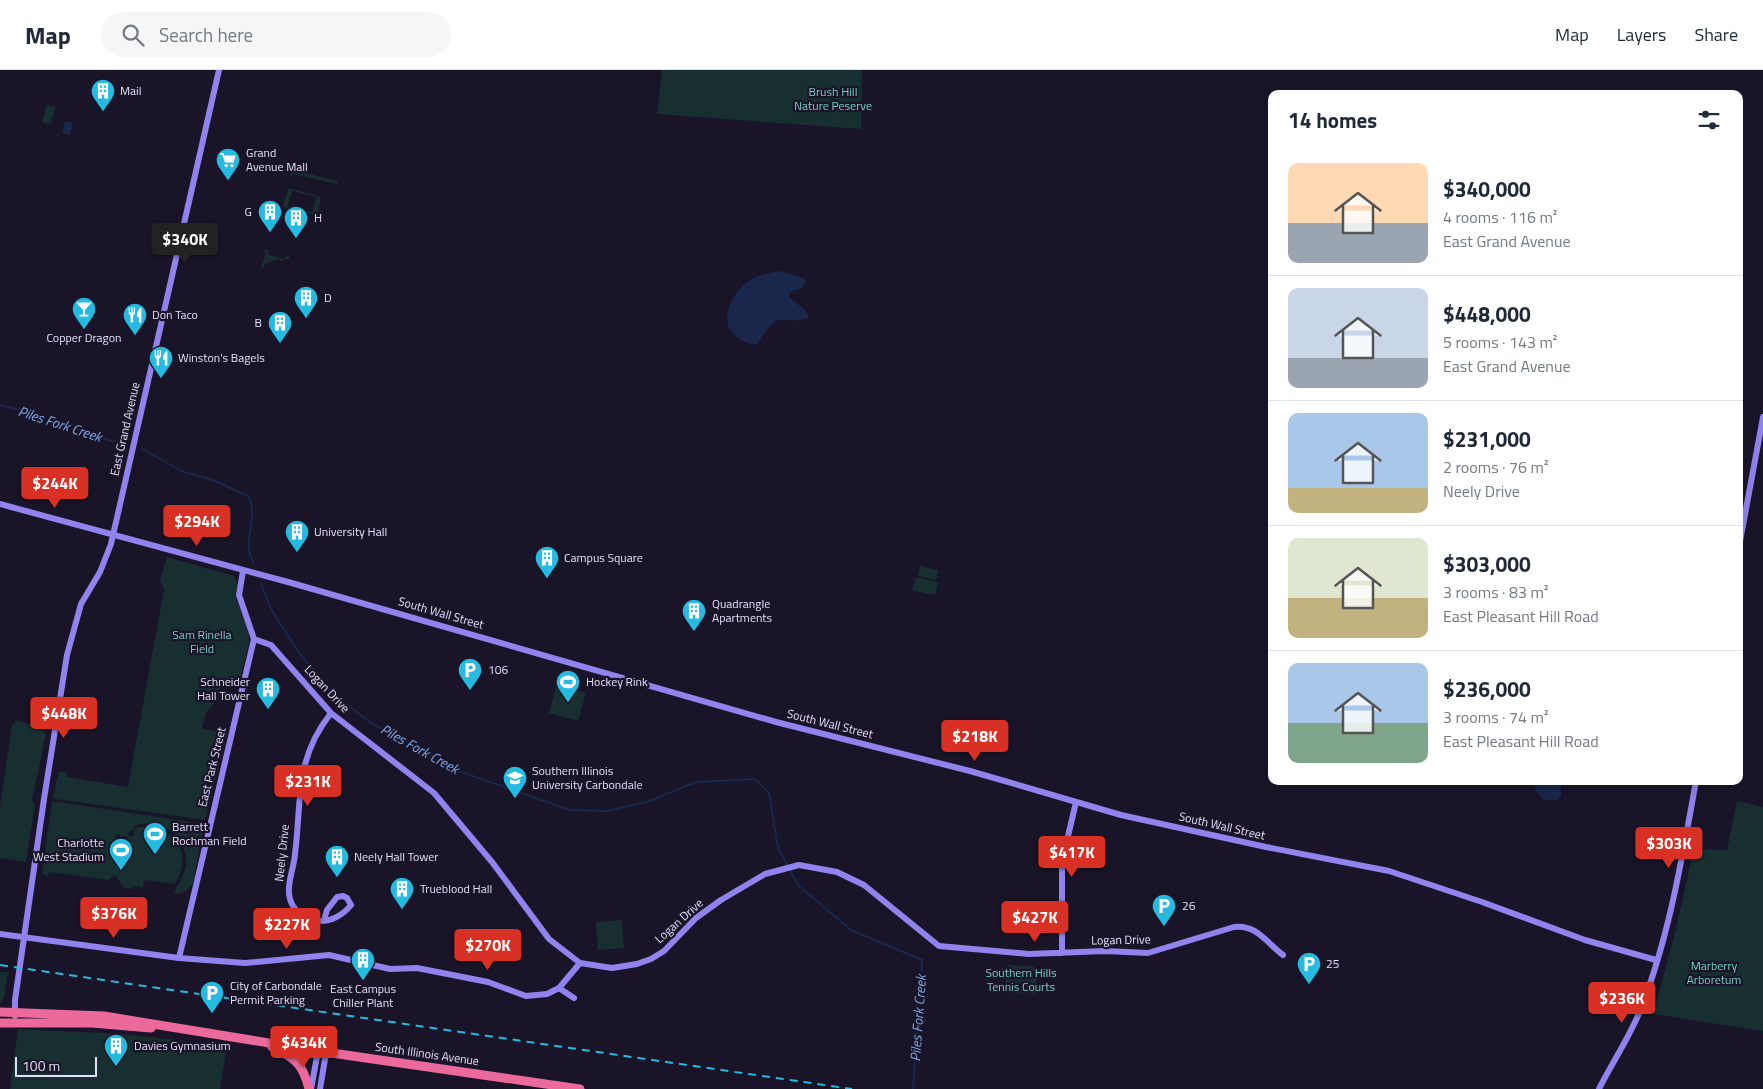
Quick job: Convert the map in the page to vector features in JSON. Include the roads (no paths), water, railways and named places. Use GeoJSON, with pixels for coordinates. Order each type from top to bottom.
{"type":"FeatureCollection","features":[{"type":"Feature","properties":{"kind":"highway","name":"South Illinois Avenue"},"geometry":{"type":"LineString","coordinates":[[0,1012],[104,1016],[322,1052],[580,1089]]}},
{"type":"Feature","properties":{"kind":"highway","name":"South Illinois Avenue"},"geometry":{"type":"LineString","coordinates":[[0,1023],[92,1023],[181,1030]]}},
{"type":"Feature","properties":{"kind":"highway"},"geometry":{"type":"LineString","coordinates":[[260,1042],[292,1057],[304,1072],[310,1089]]}},
{"type":"Feature","properties":{"kind":"street","name":"East Grand Avenue"},"geometry":{"type":"LineString","coordinates":[[16,1023],[15,1012],[43,808],[69,646],[81,604],[100,572],[113,536],[219,70]]}},
{"type":"Feature","properties":{"kind":"street"},"geometry":{"type":"LineString","coordinates":[[1743,525],[1763,417]]}},
{"type":"Feature","properties":{"kind":"street","name":"South Wall Street"},"geometry":{"type":"LineString","coordinates":[[0,504],[489,638],[776,722],[967,770],[1076,802],[1266,847],[1388,871],[1482,902],[1585,940],[1656,960]]}},
{"type":"Feature","properties":{"kind":"street"},"geometry":{"type":"LineString","coordinates":[[243,570],[239,595],[254,639]]}},
{"type":"Feature","properties":{"kind":"street","name":"Logan Drive"},"geometry":{"type":"LineString","coordinates":[[254,639],[271,645],[332,713],[434,793],[492,862],[549,939],[580,963],[617,968],[651,959],[664,951],[696,918],[721,900],[765,874],[788,867],[815,867],[830,870],[864,886],[939,946],[1029,954],[1105,951],[1148,953],[1245,925],[1255,930],[1283,955]]}},
{"type":"Feature","properties":{"kind":"street","name":"East Park Street"},"geometry":{"type":"LineString","coordinates":[[179,958],[254,639]]}},
{"type":"Feature","properties":{"kind":"street","name":"Neely Drive"},"geometry":{"type":"LineString","coordinates":[[324,920],[310,919],[303,916],[292,905],[289,891],[297,842],[298,806],[302,777],[314,738],[332,713]]}},
{"type":"Feature","properties":{"kind":"street"},"geometry":{"type":"LineString","coordinates":[[1599,1089],[1636,1019],[1656,960],[1678,878],[1695,785]]}},
{"type":"Feature","properties":{"kind":"street"},"geometry":{"type":"LineString","coordinates":[[1062,953],[1062,862],[1076,802]]}},
{"type":"Feature","properties":{"kind":"street"},"geometry":{"type":"LineString","coordinates":[[342,896],[350,901],[351,905],[346,911],[333,919],[324,920],[327,910],[337,897],[342,896]]}},
{"type":"Feature","properties":{"kind":"street"},"geometry":{"type":"LineString","coordinates":[[0,934],[179,958],[264,963],[329,955],[390,970],[417,968],[488,982],[526,996],[547,994],[559,988],[580,963]]}},
{"type":"Feature","properties":{"kind":"street"},"geometry":{"type":"LineString","coordinates":[[559,988],[574,998]]}},
{"type":"Feature","properties":{"kind":"street"},"geometry":{"type":"LineString","coordinates":[[310,1089],[322,1052]]}},
{"type":"Feature","properties":{"kind":"street"},"geometry":{"type":"LineString","coordinates":[[320,1089],[322,1052]]}},
{"type":"Feature","properties":{"kind":"water"},"geometry":{"type":"Polygon","coordinates":[[[65,121],[73,123],[70,135],[62,133],[65,121]]]}},
{"type":"Feature","properties":{"kind":"water"},"geometry":{"type":"Polygon","coordinates":[[[780,271],[804,278],[806,282],[802,288],[790,292],[789,297],[805,310],[809,318],[780,320],[770,325],[758,344],[744,342],[731,331],[728,323],[727,314],[734,297],[740,289],[754,278],[780,271]]]}},
{"type":"Feature","properties":{"kind":"water"},"geometry":{"type":"Polygon","coordinates":[[[1536,785],[1561,785],[1561,796],[1557,800],[1544,800],[1535,790],[1536,785]]]}},
{"type":"Feature","properties":{"kind":"waterway","name":"Piles Fork Creek"},"geometry":{"type":"LineString","coordinates":[[0,405],[120,443]]}},
{"type":"Feature","properties":{"kind":"waterway","name":"Piles Fork Creek"},"geometry":{"type":"LineString","coordinates":[[143,449],[181,471],[213,480],[248,496],[252,513],[249,547],[254,563]]}},
{"type":"Feature","properties":{"kind":"waterway","name":"Piles Fork Creek"},"geometry":{"type":"LineString","coordinates":[[261,584],[272,611],[299,653],[338,698],[370,722],[450,768],[570,810],[607,811],[647,802],[696,782],[755,779],[769,793],[778,848],[798,885],[851,930],[922,960],[913,1089]]}},
{"type":"Feature","properties":{"kind":"railway"},"geometry":{"type":"LineString","coordinates":[[0,965],[852,1089]]}},
{"type":"Feature","properties":{"kind":"place","name":"Mail"},"geometry":{"type":"Point","coordinates":[103,112]}},
{"type":"Feature","properties":{"kind":"place","name":"Grand Avenue Mall"},"geometry":{"type":"Point","coordinates":[228,181]}},
{"type":"Feature","properties":{"kind":"place","name":"G"},"geometry":{"type":"Point","coordinates":[270,233]}},
{"type":"Feature","properties":{"kind":"place","name":"H"},"geometry":{"type":"Point","coordinates":[296,239]}},
{"type":"Feature","properties":{"kind":"place","name":"D"},"geometry":{"type":"Point","coordinates":[306,319]}},
{"type":"Feature","properties":{"kind":"place","name":"Copper Dragon"},"geometry":{"type":"Point","coordinates":[84,330]}},
{"type":"Feature","properties":{"kind":"place","name":"Don Taco"},"geometry":{"type":"Point","coordinates":[135,336]}},
{"type":"Feature","properties":{"kind":"place","name":"B"},"geometry":{"type":"Point","coordinates":[280,344]}},
{"type":"Feature","properties":{"kind":"place","name":"Winston's Bagels"},"geometry":{"type":"Point","coordinates":[161,379]}},
{"type":"Feature","properties":{"kind":"place","name":"University Hall"},"geometry":{"type":"Point","coordinates":[297,553]}},
{"type":"Feature","properties":{"kind":"place","name":"Campus Square"},"geometry":{"type":"Point","coordinates":[547,579]}},
{"type":"Feature","properties":{"kind":"place","name":"Quadrangle Apartments"},"geometry":{"type":"Point","coordinates":[694,632]}},
{"type":"Feature","properties":{"kind":"place","name":"106"},"geometry":{"type":"Point","coordinates":[470,691]}},
{"type":"Feature","properties":{"kind":"place","name":"Hockey Rink"},"geometry":{"type":"Point","coordinates":[568,703]}},
{"type":"Feature","properties":{"kind":"place","name":"Schneider Hall Tower"},"geometry":{"type":"Point","coordinates":[268,710]}},
{"type":"Feature","properties":{"kind":"place","name":"Southern Illinois University Carbondale"},"geometry":{"type":"Point","coordinates":[515,799]}},
{"type":"Feature","properties":{"kind":"place","name":"Barrett Rochman Field"},"geometry":{"type":"Point","coordinates":[155,855]}},
{"type":"Feature","properties":{"kind":"place","name":"Charlotte West Stadium"},"geometry":{"type":"Point","coordinates":[121,871]}},
{"type":"Feature","properties":{"kind":"place","name":"Neely Hall Tower"},"geometry":{"type":"Point","coordinates":[337,878]}},
{"type":"Feature","properties":{"kind":"place","name":"Trueblood Hall"},"geometry":{"type":"Point","coordinates":[402,910]}},
{"type":"Feature","properties":{"kind":"place","name":"26"},"geometry":{"type":"Point","coordinates":[1164,927]}},
{"type":"Feature","properties":{"kind":"place","name":"East Campus Chiller Plant"},"geometry":{"type":"Point","coordinates":[363,981]}},
{"type":"Feature","properties":{"kind":"place","name":"25"},"geometry":{"type":"Point","coordinates":[1309,985]}},
{"type":"Feature","properties":{"kind":"place","name":"City of Carbondale Permit Parking"},"geometry":{"type":"Point","coordinates":[212,1014]}},
{"type":"Feature","properties":{"kind":"place","name":"Davies Gymnasium"},"geometry":{"type":"Point","coordinates":[116,1067]}},
{"type":"Feature","properties":{"kind":"park label","name":"Brush Hill Nature Peserve"},"geometry":{"type":"Point","coordinates":[833,99]}},
{"type":"Feature","properties":{"kind":"park label","name":"Sam Rinella Field"},"geometry":{"type":"Point","coordinates":[202,642]}},
{"type":"Feature","properties":{"kind":"park label","name":"Marberry Arboretum"},"geometry":{"type":"Point","coordinates":[1714,973]}},
{"type":"Feature","properties":{"kind":"park label","name":"Southern Hills Tennis Courts"},"geometry":{"type":"Point","coordinates":[1021,980]}}]}
